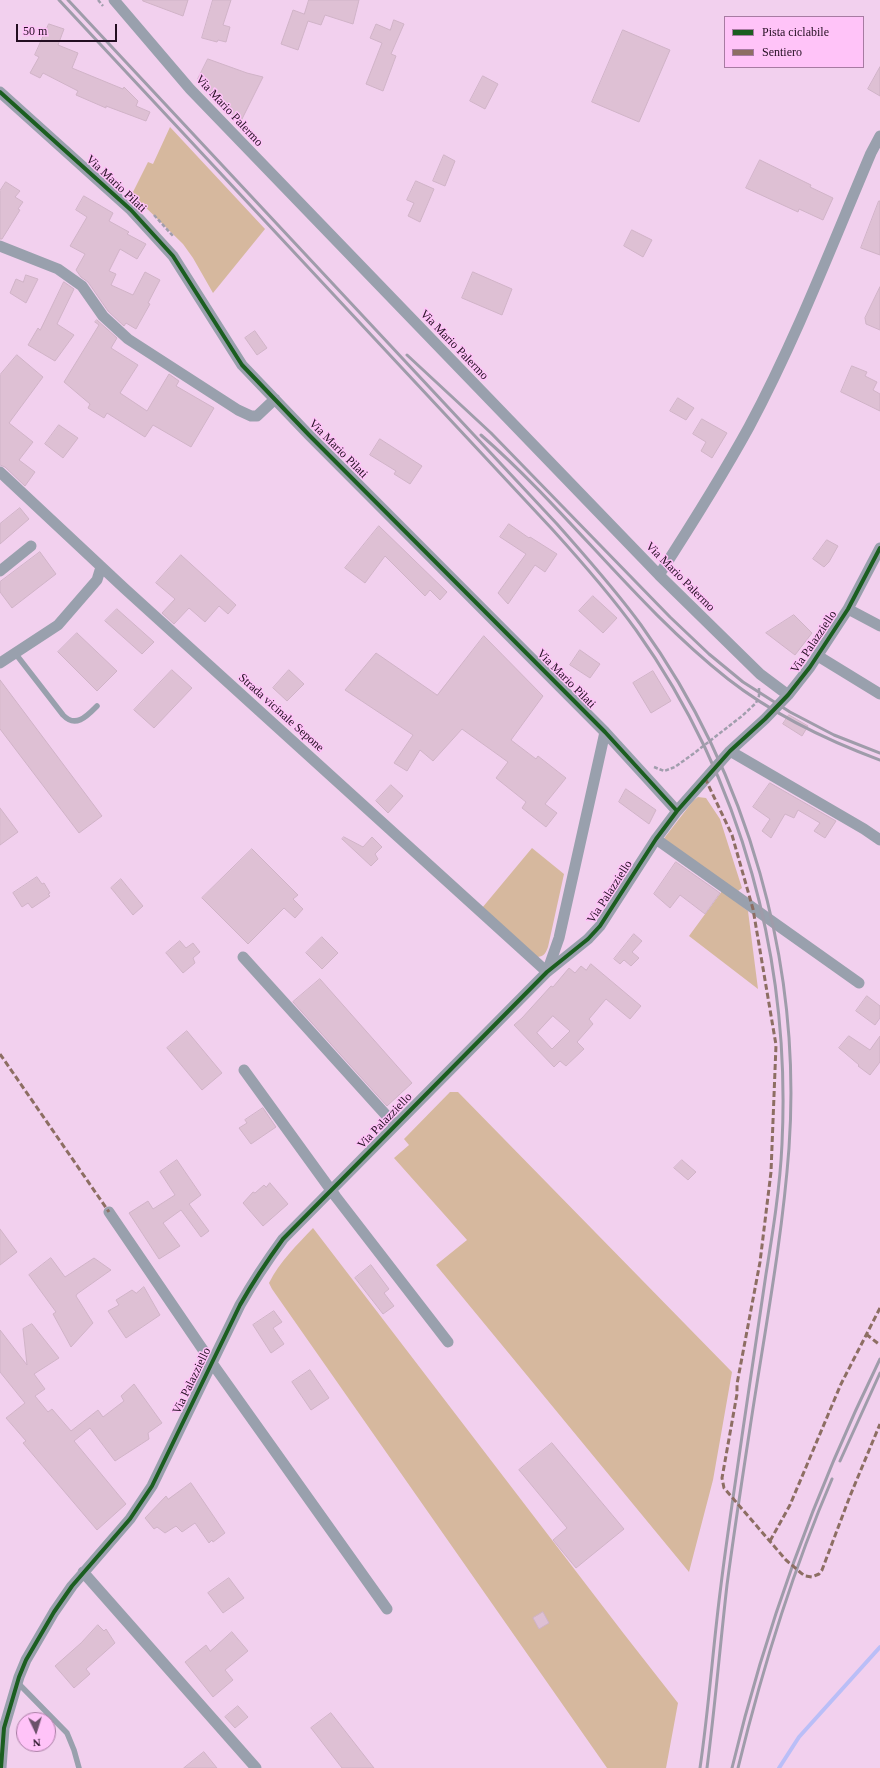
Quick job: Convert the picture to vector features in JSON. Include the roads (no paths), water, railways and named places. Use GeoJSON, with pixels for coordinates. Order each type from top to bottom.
{"type":"FeatureCollection","features":[{"type":"Feature","properties":{"kind":"street","name":"Via Mario Palermo"},"geometry":{"type":"LineString","coordinates":[[114,0],[190,89],[659,575],[760,674],[788,695]]}},
{"type":"Feature","properties":{"kind":"street","name":"Via Mario Pilati"},"geometry":{"type":"LineString","coordinates":[[0,92],[131,210],[173,256],[205,309],[242,364],[605,732],[677,811]]}},
{"type":"Feature","properties":{"kind":"street"},"geometry":{"type":"LineString","coordinates":[[659,575],[692,524],[749,427],[804,314],[871,153],[880,136]]}},
{"type":"Feature","properties":{"kind":"street"},"geometry":{"type":"LineString","coordinates":[[0,246],[58,269],[82,286],[103,316],[128,339],[238,410],[251,416],[257,416],[275,399]]}},
{"type":"Feature","properties":{"kind":"street","name":"Strada vicinale Sepone"},"geometry":{"type":"LineString","coordinates":[[0,472],[101,567],[547,972]]}},
{"type":"Feature","properties":{"kind":"street"},"geometry":{"type":"LineString","coordinates":[[0,571],[31,546]]}},
{"type":"Feature","properties":{"kind":"street","name":"Via Palazziello"},"geometry":{"type":"LineString","coordinates":[[1,1768],[2,1726],[26,1660],[46,1625],[83,1572],[130,1519],[152,1486],[243,1300],[266,1263],[284,1240],[395,1125],[547,972],[588,939],[600,926],[656,839],[677,811],[730,751],[765,719],[788,695],[818,656],[848,609],[880,548]]}},
{"type":"Feature","properties":{"kind":"street"},"geometry":{"type":"LineString","coordinates":[[0,663],[58,625],[97,580],[101,567]]}},
{"type":"Feature","properties":{"kind":"street"},"geometry":{"type":"LineString","coordinates":[[848,609],[880,626]]}},
{"type":"Feature","properties":{"kind":"street"},"geometry":{"type":"LineString","coordinates":[[818,656],[880,694]]}},
{"type":"Feature","properties":{"kind":"street"},"geometry":{"type":"LineString","coordinates":[[547,972],[559,938],[605,732]]}},
{"type":"Feature","properties":{"kind":"street"},"geometry":{"type":"LineString","coordinates":[[730,751],[864,829],[880,840]]}},
{"type":"Feature","properties":{"kind":"street"},"geometry":{"type":"LineString","coordinates":[[656,839],[859,983]]}},
{"type":"Feature","properties":{"kind":"street"},"geometry":{"type":"LineString","coordinates":[[243,957],[395,1125]]}},
{"type":"Feature","properties":{"kind":"street"},"geometry":{"type":"LineString","coordinates":[[244,1070],[332,1191],[448,1342]]}},
{"type":"Feature","properties":{"kind":"street"},"geometry":{"type":"LineString","coordinates":[[108,1212],[212,1363],[387,1609]]}},
{"type":"Feature","properties":{"kind":"street"},"geometry":{"type":"LineString","coordinates":[[83,1572],[256,1768]]}},
{"type":"Feature","properties":{"kind":"lane"},"geometry":{"type":"LineString","coordinates":[[15,653],[63,715],[69,720],[76,722],[83,720],[98,706]]}},
{"type":"Feature","properties":{"kind":"lane"},"geometry":{"type":"LineString","coordinates":[[17,1682],[67,1734],[74,1750],[79,1768]]}},
{"type":"Feature","properties":{"kind":"waterway"},"geometry":{"type":"LineString","coordinates":[[779,1768],[799,1737],[880,1647]]}},
{"type":"Feature","properties":{"kind":"railway"},"geometry":{"type":"LineString","coordinates":[[59,0],[552,529],[606,591],[636,630],[673,687],[705,747],[731,810],[752,874],[768,940],[778,1007],[783,1075],[782,1144],[774,1225],[723,1567],[700,1768]]}},
{"type":"Feature","properties":{"kind":"railway"},"geometry":{"type":"LineString","coordinates":[[68,0],[557,524],[611,586],[641,625],[679,683],[711,744],[738,807],[760,873],[776,941],[786,1010],[791,1079],[789,1148],[782,1218],[727,1585],[707,1768]]}},
{"type":"Feature","properties":{"kind":"railway"},"geometry":{"type":"LineString","coordinates":[[407,355],[491,433],[670,617],[709,654],[743,682],[790,712],[834,735],[880,753]]}},
{"type":"Feature","properties":{"kind":"railway"},"geometry":{"type":"LineString","coordinates":[[481,435],[544,495],[663,621],[728,679],[764,704],[801,726],[880,760]]}},
{"type":"Feature","properties":{"kind":"railway"},"geometry":{"type":"LineString","coordinates":[[732,1768],[760,1663],[795,1559],[835,1458],[880,1359]]}},
{"type":"Feature","properties":{"kind":"railway"},"geometry":{"type":"LineString","coordinates":[[840,1461],[880,1373]]}},
{"type":"Feature","properties":{"kind":"railway"},"geometry":{"type":"LineString","coordinates":[[738,1768],[757,1695],[791,1585],[817,1514],[832,1479]]}}]}
